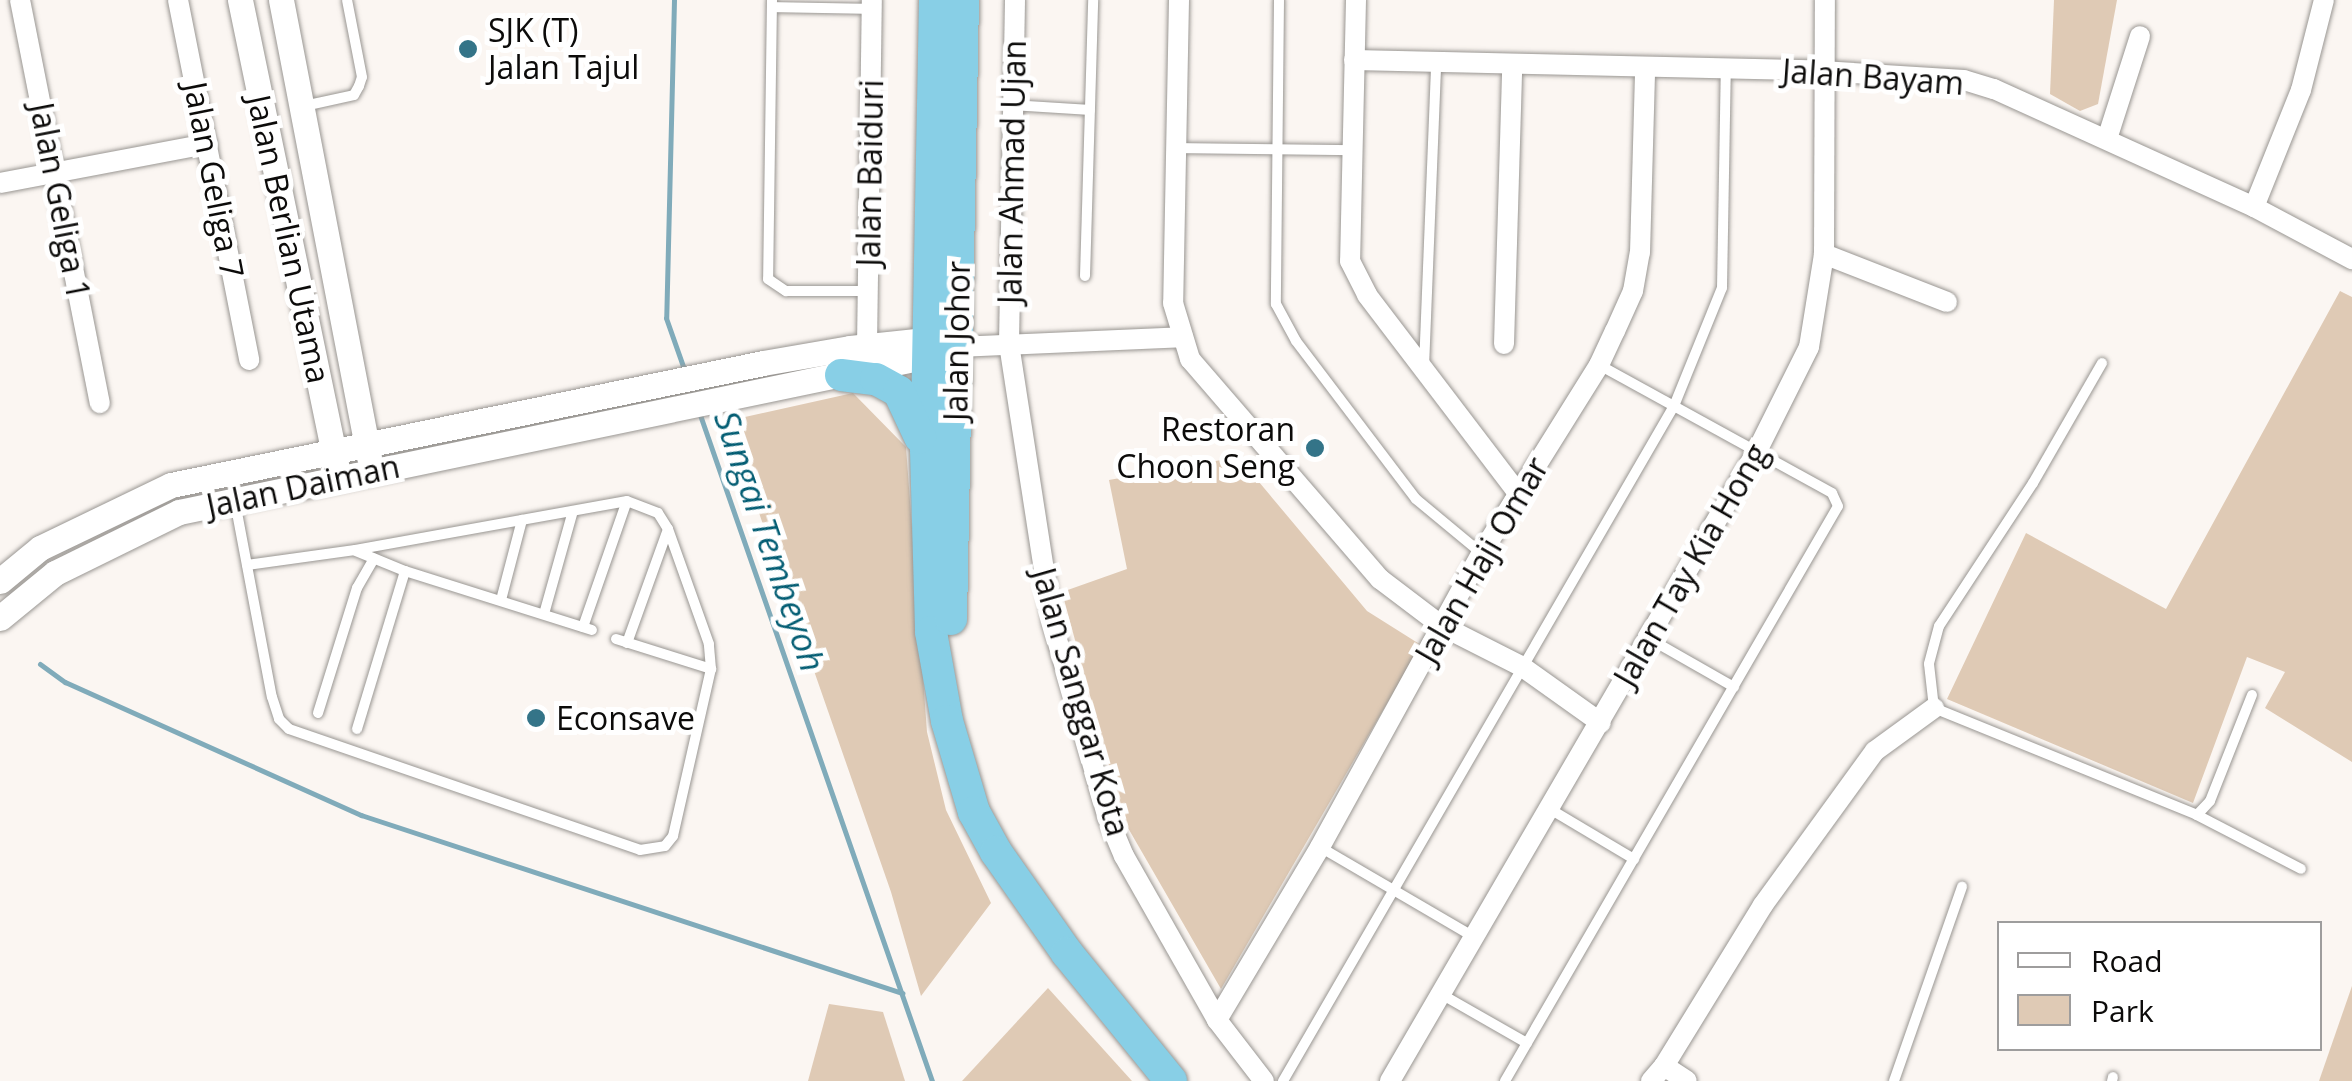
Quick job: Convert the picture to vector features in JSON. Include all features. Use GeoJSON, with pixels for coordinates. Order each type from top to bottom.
{"type":"FeatureCollection","features":[{"type":"Feature","properties":{"kind":"highway","name":"Jalan Johor"},"geometry":{"type":"LineString","coordinates":[[935,0],[936,349],[951,632],[941,682]]}},
{"type":"Feature","properties":{"kind":"highway","name":"Jalan Johor"},"geometry":{"type":"LineString","coordinates":[[963,0],[926,450],[932,632],[941,682],[957,762],[974,812],[996,852],[1080,969],[1171,1081]]}},
{"type":"Feature","properties":{"kind":"highway"},"geometry":{"type":"LineString","coordinates":[[841,375],[876,379],[898,392],[926,450]]}},
{"type":"Feature","properties":{"kind":"highway"},"geometry":{"type":"LineString","coordinates":[[1080,969],[1120,991],[1197,1081]]}},
{"type":"Feature","properties":{"kind":"street","name":"Jalan Geliga 1"},"geometry":{"type":"LineString","coordinates":[[20,0],[100,403]]}},
{"type":"Feature","properties":{"kind":"street","name":"Jalan Geliga 7"},"geometry":{"type":"LineString","coordinates":[[178,0],[249,360]]}},
{"type":"Feature","properties":{"kind":"street","name":"Jalan Berlian Utama"},"geometry":{"type":"LineString","coordinates":[[240,0],[340,478]]}},
{"type":"Feature","properties":{"kind":"street","name":"Jalan Berlian Utama"},"geometry":{"type":"LineString","coordinates":[[281,0],[372,472]]}},
{"type":"Feature","properties":{"kind":"street","name":"Jalan Ahmad Ujan"},"geometry":{"type":"LineString","coordinates":[[1009,344],[1015,0]]}},
{"type":"Feature","properties":{"kind":"street"},"geometry":{"type":"LineString","coordinates":[[1179,0],[1173,303],[1190,358],[1380,579],[1442,626],[1521,666],[1600,722]]}},
{"type":"Feature","properties":{"kind":"street"},"geometry":{"type":"LineString","coordinates":[[1356,0],[1350,261],[1368,295],[1518,493]]}},
{"type":"Feature","properties":{"kind":"street","name":"Jalan Tay Kia Hong"},"geometry":{"type":"LineString","coordinates":[[1390,1081],[1757,451],[1808,347],[1824,254],[1824,0]]}},
{"type":"Feature","properties":{"kind":"street"},"geometry":{"type":"LineString","coordinates":[[2254,207],[2301,90],[2324,0]]}},
{"type":"Feature","properties":{"kind":"street","name":"Jalan Baiduri"},"geometry":{"type":"LineString","coordinates":[[867,346],[872,5]]}},
{"type":"Feature","properties":{"kind":"street"},"geometry":{"type":"LineString","coordinates":[[2107,139],[2140,36]]}},
{"type":"Feature","properties":{"kind":"street","name":"Jalan Bayam"},"geometry":{"type":"LineString","coordinates":[[1354,60],[1512,67],[1822,71],[1964,80],[2107,139],[2254,207],[2352,259]]}},
{"type":"Feature","properties":{"kind":"street"},"geometry":{"type":"LineString","coordinates":[[1504,344],[1512,67]]}},
{"type":"Feature","properties":{"kind":"street","name":"Jalan Haji Omar"},"geometry":{"type":"LineString","coordinates":[[1217,1020],[1320,847],[1481,554],[1599,365],[1632,291],[1640,253],[1646,69]]}},
{"type":"Feature","properties":{"kind":"street"},"geometry":{"type":"LineString","coordinates":[[0,183],[207,144]]}},
{"type":"Feature","properties":{"kind":"street"},"geometry":{"type":"LineString","coordinates":[[1824,254],[1947,302]]}},
{"type":"Feature","properties":{"kind":"street"},"geometry":{"type":"LineString","coordinates":[[867,346],[936,349],[1184,337]]}},
{"type":"Feature","properties":{"kind":"street","name":"Jalan Sanggar Kota"},"geometry":{"type":"LineString","coordinates":[[1009,344],[1052,622],[1108,818],[1142,890],[1217,1020],[1264,1081]]}},
{"type":"Feature","properties":{"kind":"street","name":"Jalan Daiman"},"geometry":{"type":"LineString","coordinates":[[0,581],[40,548],[170,485],[627,390],[867,346]]}},
{"type":"Feature","properties":{"kind":"street"},"geometry":{"type":"LineString","coordinates":[[841,375],[936,349]]}},
{"type":"Feature","properties":{"kind":"street","name":"Jalan Daiman"},"geometry":{"type":"LineString","coordinates":[[0,618],[55,573],[180,512],[841,375]]}},
{"type":"Feature","properties":{"kind":"street"},"geometry":{"type":"LineString","coordinates":[[1687,1081],[1657,1074],[1763,906],[1876,751],[1934,708]]}},
{"type":"Feature","properties":{"kind":"lane"},"geometry":{"type":"LineString","coordinates":[[302,107],[354,94],[359,86],[362,77],[347,0]]}},
{"type":"Feature","properties":{"kind":"lane"},"geometry":{"type":"LineString","coordinates":[[1085,276],[1093,0]]}},
{"type":"Feature","properties":{"kind":"lane"},"geometry":{"type":"LineString","coordinates":[[1279,0],[1274,150],[1276,304],[1296,340],[1416,499],[1481,554]]}},
{"type":"Feature","properties":{"kind":"lane"},"geometry":{"type":"LineString","coordinates":[[868,291],[786,291],[768,279],[772,4],[872,5]]}},
{"type":"Feature","properties":{"kind":"lane"},"geometry":{"type":"LineString","coordinates":[[1424,368],[1436,64]]}},
{"type":"Feature","properties":{"kind":"lane"},"geometry":{"type":"LineString","coordinates":[[1283,1081],[1674,406],[1722,288],[1726,69]]}},
{"type":"Feature","properties":{"kind":"lane"},"geometry":{"type":"LineString","coordinates":[[1012,106],[1090,110]]}},
{"type":"Feature","properties":{"kind":"lane"},"geometry":{"type":"LineString","coordinates":[[1176,148],[1352,150]]}},
{"type":"Feature","properties":{"kind":"lane"},"geometry":{"type":"LineString","coordinates":[[2102,363],[2033,483],[1939,626],[1929,664],[1934,708],[2197,814],[2301,869]]}},
{"type":"Feature","properties":{"kind":"lane"},"geometry":{"type":"LineString","coordinates":[[1505,1081],[1838,506],[1832,493],[1599,365]]}},
{"type":"Feature","properties":{"kind":"lane"},"geometry":{"type":"LineString","coordinates":[[235,501],[272,697],[279,719],[289,729],[640,850],[665,846],[672,836],[712,669],[708,644],[668,529],[658,514],[627,502],[355,550],[247,564]]}},
{"type":"Feature","properties":{"kind":"lane"},"geometry":{"type":"LineString","coordinates":[[355,550],[405,571],[588,628],[627,502]]}},
{"type":"Feature","properties":{"kind":"lane"},"geometry":{"type":"LineString","coordinates":[[544,614],[573,511]]}},
{"type":"Feature","properties":{"kind":"lane"},"geometry":{"type":"LineString","coordinates":[[501,600],[522,520]]}},
{"type":"Feature","properties":{"kind":"lane"},"geometry":{"type":"LineString","coordinates":[[668,529],[622,641],[712,669]]}},
{"type":"Feature","properties":{"kind":"lane"},"geometry":{"type":"LineString","coordinates":[[318,713],[357,588],[374,558]]}},
{"type":"Feature","properties":{"kind":"lane"},"geometry":{"type":"LineString","coordinates":[[357,729],[405,571]]}},
{"type":"Feature","properties":{"kind":"lane"},"geometry":{"type":"LineString","coordinates":[[1648,638],[1734,687]]}},
{"type":"Feature","properties":{"kind":"lane"},"geometry":{"type":"LineString","coordinates":[[2197,814],[2210,801],[2252,695]]}},
{"type":"Feature","properties":{"kind":"lane"},"geometry":{"type":"LineString","coordinates":[[1550,809],[1634,858]]}},
{"type":"Feature","properties":{"kind":"lane"},"geometry":{"type":"LineString","coordinates":[[1320,847],[1474,937]]}},
{"type":"Feature","properties":{"kind":"lane"},"geometry":{"type":"LineString","coordinates":[[1894,1081],[1962,887]]}},
{"type":"Feature","properties":{"kind":"lane"},"geometry":{"type":"LineString","coordinates":[[1441,994],[1527,1044]]}},
{"type":"Feature","properties":{"kind":"green space"},"geometry":{"type":"Polygon","coordinates":[[[2054,0],[2117,0],[2098,104],[2080,111],[2050,94],[2054,0]]]}},
{"type":"Feature","properties":{"kind":"green space"},"geometry":{"type":"Polygon","coordinates":[[[2340,291],[2352,297],[2352,762],[2265,708],[2285,672],[2247,657],[2193,803],[1947,699],[2026,533],[2166,609],[2340,291]]]}},
{"type":"Feature","properties":{"kind":"green space"},"geometry":{"type":"Polygon","coordinates":[[[853,393],[906,447],[927,732],[946,810],[991,903],[921,996],[891,892],[727,421],[853,393]]]}},
{"type":"Feature","properties":{"kind":"green space"},"geometry":{"type":"Polygon","coordinates":[[[1238,457],[1367,611],[1421,645],[1221,989],[1124,821],[1062,592],[1127,569],[1109,480],[1238,457]]]}},
{"type":"Feature","properties":{"kind":"green space"},"geometry":{"type":"Polygon","coordinates":[[[2352,986],[2352,1081],[2319,1081],[2352,986]]]}},
{"type":"Feature","properties":{"kind":"green space"},"geometry":{"type":"Polygon","coordinates":[[[1048,988],[1132,1081],[962,1081],[1048,988]]]}},
{"type":"Feature","properties":{"kind":"green space"},"geometry":{"type":"Polygon","coordinates":[[[829,1004],[883,1012],[905,1081],[808,1081],[829,1004]]]}},
{"type":"Feature","properties":{"kind":"waterway","name":"Sungai Tembeyoh"},"geometry":{"type":"LineString","coordinates":[[674,0],[666,318],[684,369]]}},
{"type":"Feature","properties":{"kind":"waterway","name":"Sungai Tembeyoh"},"geometry":{"type":"LineString","coordinates":[[699,412],[932,1081]]}},
{"type":"Feature","properties":{"kind":"waterway"},"geometry":{"type":"LineString","coordinates":[[40,664],[65,682],[361,815],[902,993]]}},
{"type":"Feature","properties":{"kind":"place","name":"SJK (T) Jalan Tajul"},"geometry":{"type":"Point","coordinates":[468,49]}},
{"type":"Feature","properties":{"kind":"place","name":"Restoran Choon Seng"},"geometry":{"type":"Point","coordinates":[1315,448]}},
{"type":"Feature","properties":{"kind":"place","name":"Econsave"},"geometry":{"type":"Point","coordinates":[536,718]}}]}
